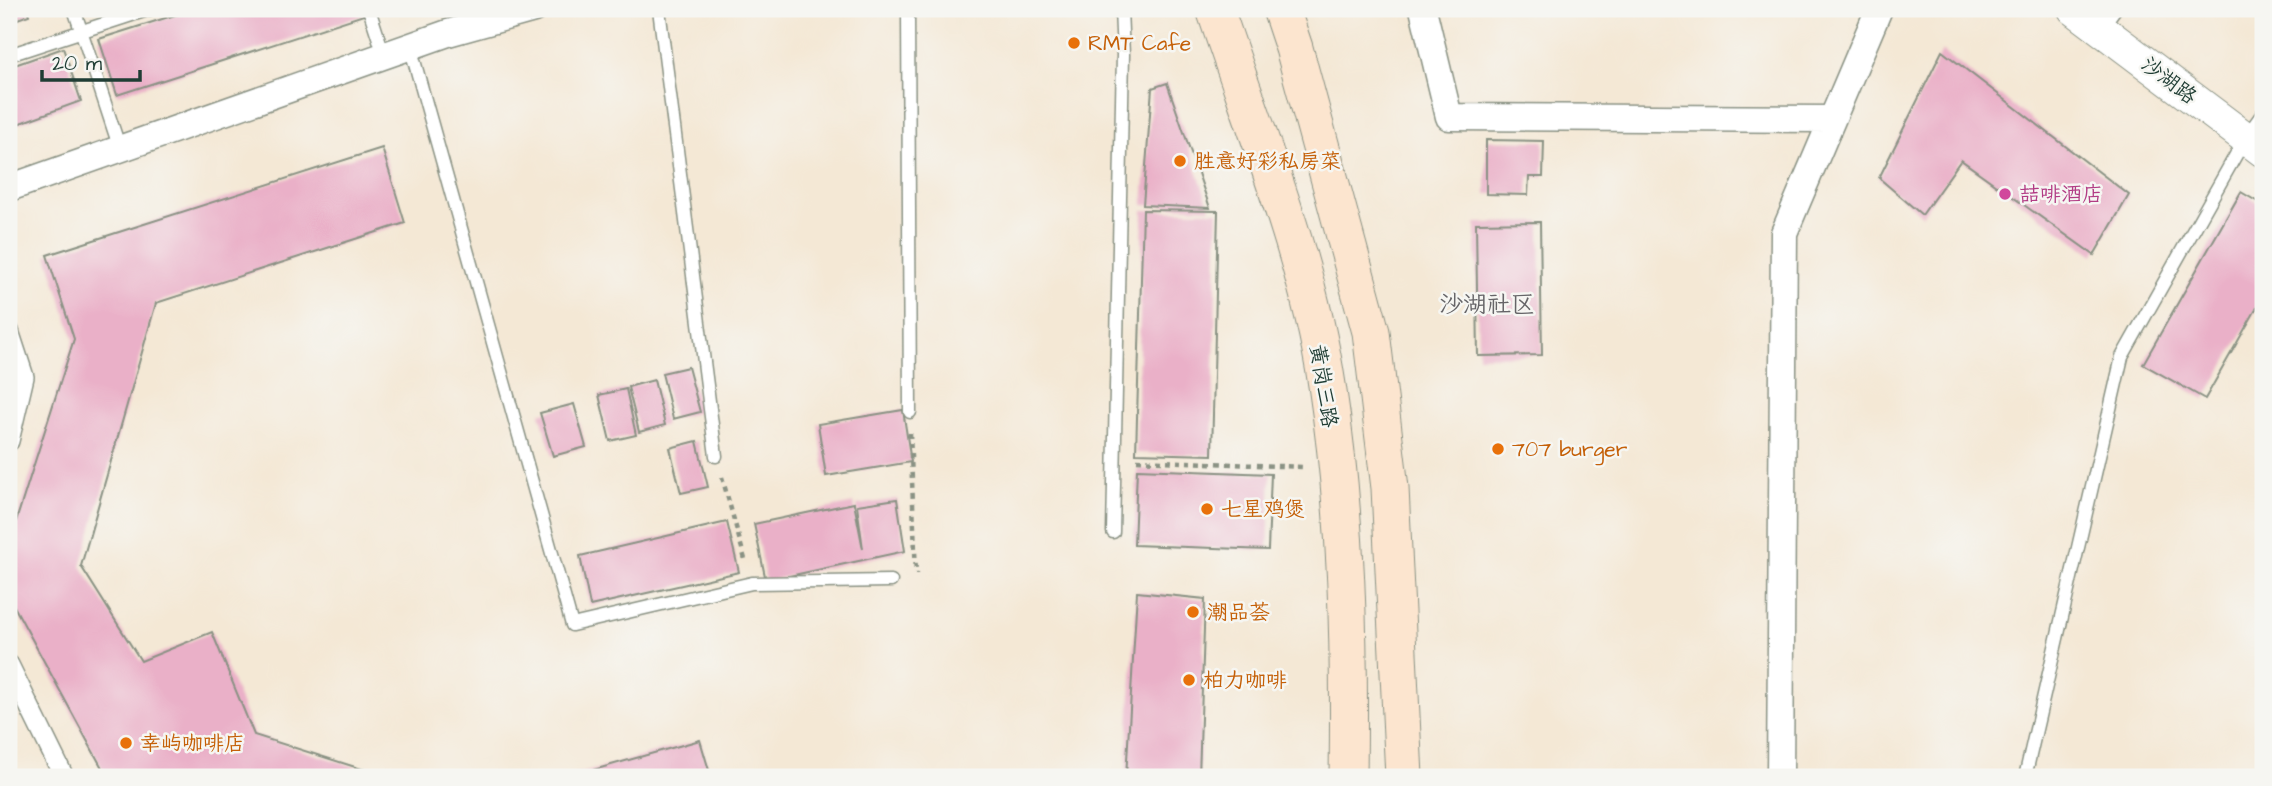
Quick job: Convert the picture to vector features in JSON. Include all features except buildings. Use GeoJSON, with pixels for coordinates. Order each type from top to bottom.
{"type":"FeatureCollection","features":[{"type":"Feature","properties":{"kind":"main road","name":"黄岗三路"},"geometry":{"type":"LineString","coordinates":[[1215,9],[1301,267],[1327,384],[1344,553],[1348,777]]}},
{"type":"Feature","properties":{"kind":"main road"},"geometry":{"type":"LineString","coordinates":[[1281,9],[1371,332],[1390,488],[1404,777]]}},
{"type":"Feature","properties":{"kind":"street"},"geometry":{"type":"LineString","coordinates":[[9,188],[410,46],[534,9]]}},
{"type":"Feature","properties":{"kind":"street"},"geometry":{"type":"LineString","coordinates":[[1423,9],[1450,117],[1832,119]]}},
{"type":"Feature","properties":{"kind":"street"},"geometry":{"type":"LineString","coordinates":[[1780,777],[1784,233],[1879,9]]}},
{"type":"Feature","properties":{"kind":"street","name":"沙湖路"},"geometry":{"type":"LineString","coordinates":[[2074,9],[2108,18],[2257,134]]}},
{"type":"Feature","properties":{"kind":"street"},"geometry":{"type":"LineString","coordinates":[[9,331],[24,377],[9,441]]}},
{"type":"Feature","properties":{"kind":"street"},"geometry":{"type":"LineString","coordinates":[[9,665],[64,777]]}},
{"type":"Feature","properties":{"kind":"lane"},"geometry":{"type":"LineString","coordinates":[[74,9],[120,149]]}},
{"type":"Feature","properties":{"kind":"lane"},"geometry":{"type":"LineString","coordinates":[[9,55],[150,9]]}},
{"type":"Feature","properties":{"kind":"lane"},"geometry":{"type":"LineString","coordinates":[[369,9],[384,55]]}},
{"type":"Feature","properties":{"kind":"lane"},"geometry":{"type":"LineString","coordinates":[[659,9],[716,456]]}},
{"type":"Feature","properties":{"kind":"lane"},"geometry":{"type":"LineString","coordinates":[[908,9],[910,412]]}},
{"type":"Feature","properties":{"kind":"lane"},"geometry":{"type":"LineString","coordinates":[[1113,532],[1123,55],[1121,9]]}},
{"type":"Feature","properties":{"kind":"lane"},"geometry":{"type":"LineString","coordinates":[[410,46],[572,625],[752,583],[891,581]]}},
{"type":"Feature","properties":{"kind":"lane"},"geometry":{"type":"LineString","coordinates":[[2025,777],[2122,357],[2257,134]]}},
{"type":"Feature","properties":{"kind":"path"},"geometry":{"type":"LineString","coordinates":[[910,412],[916,573]]}},
{"type":"Feature","properties":{"kind":"path"},"geometry":{"type":"LineString","coordinates":[[716,456],[752,583]]}},
{"type":"Feature","properties":{"kind":"path"},"geometry":{"type":"LineString","coordinates":[[1115,458],[1336,469]]}},
{"type":"Feature","properties":{"kind":"place","name":"RMT Cafe"},"geometry":{"type":"Point","coordinates":[1074,43]}},
{"type":"Feature","properties":{"kind":"place","name":"胜意好彩私房菜"},"geometry":{"type":"Point","coordinates":[1180,161]}},
{"type":"Feature","properties":{"kind":"place","name":"喆啡酒店"},"geometry":{"type":"Point","coordinates":[2005,194]}},
{"type":"Feature","properties":{"kind":"place","name":"707 burger"},"geometry":{"type":"Point","coordinates":[1498,449]}},
{"type":"Feature","properties":{"kind":"place","name":"七星鸡煲"},"geometry":{"type":"Point","coordinates":[1207,509]}},
{"type":"Feature","properties":{"kind":"place","name":"潮品荟"},"geometry":{"type":"Point","coordinates":[1193,612]}},
{"type":"Feature","properties":{"kind":"place","name":"柏力咖啡"},"geometry":{"type":"Point","coordinates":[1189,680]}},
{"type":"Feature","properties":{"kind":"place","name":"幸屿咖啡店"},"geometry":{"type":"Point","coordinates":[126,743]}},
{"type":"Feature","properties":{"kind":"district","name":"沙湖社区"},"geometry":{"type":"Point","coordinates":[1487,304]}}]}
